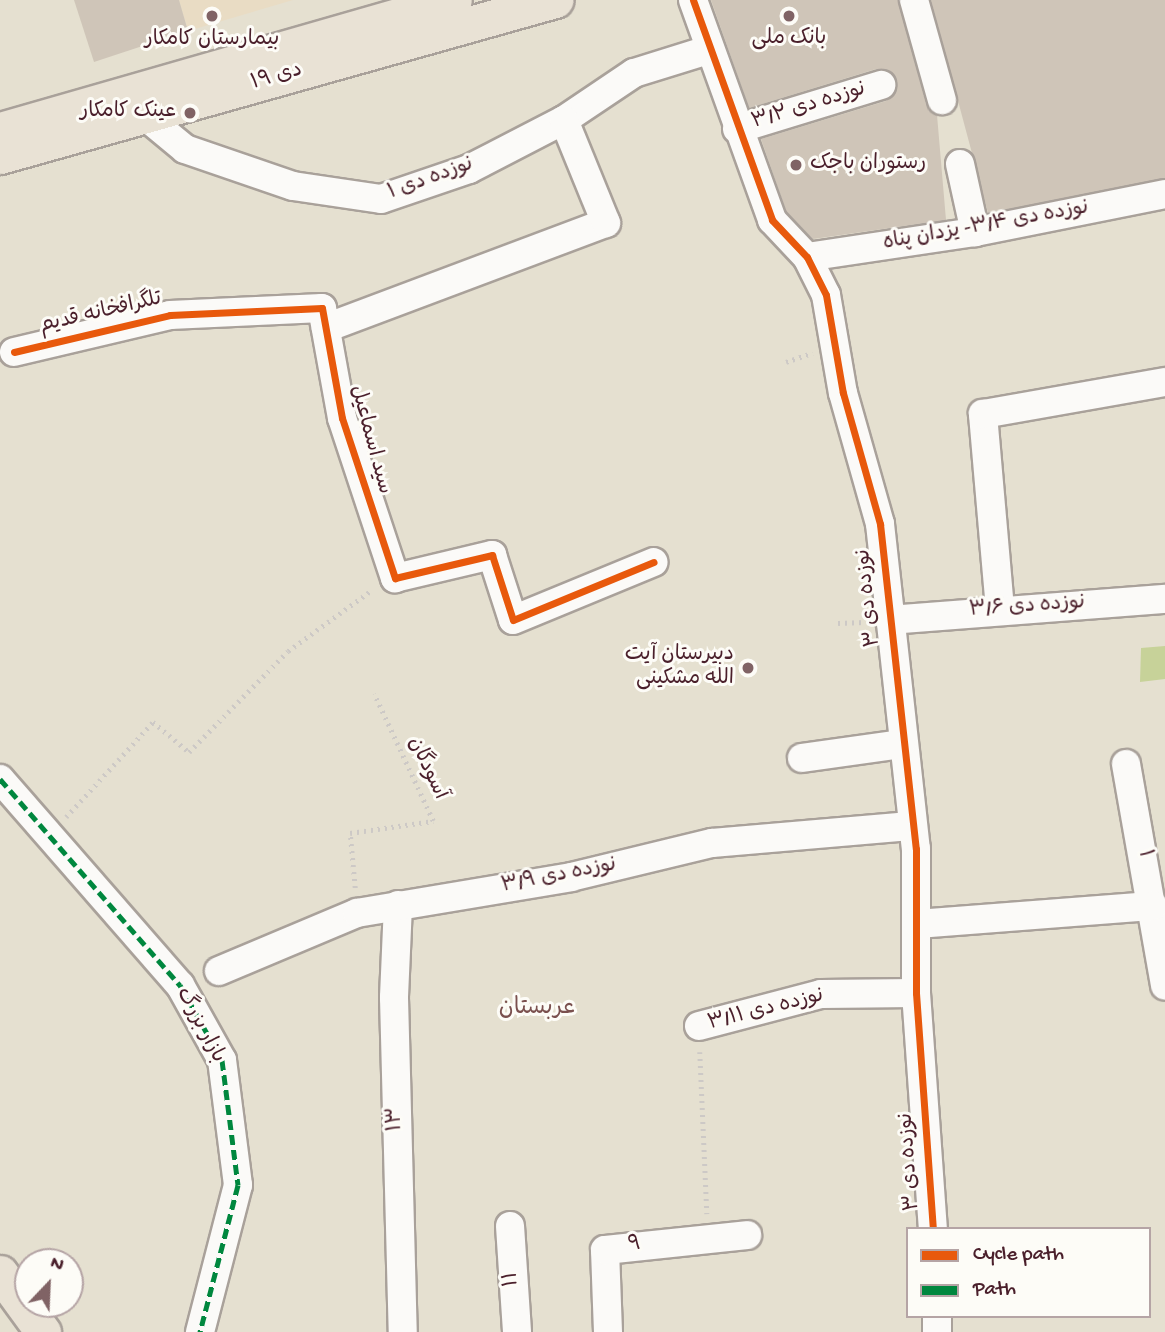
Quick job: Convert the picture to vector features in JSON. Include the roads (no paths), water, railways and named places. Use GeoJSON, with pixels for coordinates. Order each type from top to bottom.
{"type":"FeatureCollection","features":[{"type":"Feature","properties":{"kind":"main road","name":"۱۹ دی"},"geometry":{"type":"LineString","coordinates":[[0,156],[137,104],[419,16],[454,0]]}},
{"type":"Feature","properties":{"kind":"main road","name":"۱۹ دی"},"geometry":{"type":"LineString","coordinates":[[419,16],[555,0]]}},
{"type":"Feature","properties":{"kind":"main road","name":"۱۹ دی"},"geometry":{"type":"LineString","coordinates":[[0,130],[137,104]]}},
{"type":"Feature","properties":{"kind":"main road"},"geometry":{"type":"LineString","coordinates":[[0,1273],[43,1332]]}},
{"type":"Feature","properties":{"kind":"street","name":"نوزده دی ۳"},"geometry":{"type":"LineString","coordinates":[[693,0],[708,50],[772,220],[807,257],[826,295],[843,393],[880,524],[910,826],[916,849],[916,993],[933,1227]]}},
{"type":"Feature","properties":{"kind":"street"},"geometry":{"type":"LineString","coordinates":[[914,0],[942,100]]}},
{"type":"Feature","properties":{"kind":"street","name":"نوزده دی ۱"},"geometry":{"type":"LineString","coordinates":[[137,104],[197,153],[293,186],[381,199],[469,169],[564,121],[634,73],[708,50]]}},
{"type":"Feature","properties":{"kind":"street","name":"نوزده دی ۳/۲"},"geometry":{"type":"LineString","coordinates":[[737,129],[881,85]]}},
{"type":"Feature","properties":{"kind":"street"},"geometry":{"type":"LineString","coordinates":[[324,318],[606,223],[564,121]]}},
{"type":"Feature","properties":{"kind":"street"},"geometry":{"type":"LineString","coordinates":[[960,164],[975,232]]}},
{"type":"Feature","properties":{"kind":"street","name":"نوزده دی ۳/۴- یزدان پناه"},"geometry":{"type":"LineString","coordinates":[[807,257],[975,232],[1165,194]]}},
{"type":"Feature","properties":{"kind":"street","name":"تلگرافخانه قدیم"},"geometry":{"type":"LineString","coordinates":[[14,352],[170,315],[324,318]]}},
{"type":"Feature","properties":{"kind":"street","name":"سید اسماعیل"},"geometry":{"type":"LineString","coordinates":[[324,318],[342,418],[396,578],[492,555],[513,620],[654,562]]}},
{"type":"Feature","properties":{"kind":"street"},"geometry":{"type":"LineString","coordinates":[[1000,609],[983,414],[1165,382]]}},
{"type":"Feature","properties":{"kind":"street","name":"نوزده دی ۳/۶"},"geometry":{"type":"LineString","coordinates":[[890,620],[1000,609],[1165,599]]}},
{"type":"Feature","properties":{"kind":"street"},"geometry":{"type":"LineString","coordinates":[[802,758],[901,744]]}},
{"type":"Feature","properties":{"kind":"street","name":"۱"},"geometry":{"type":"LineString","coordinates":[[1126,764],[1165,986]]}},
{"type":"Feature","properties":{"kind":"street","name":"بازار بزرگ"},"geometry":{"type":"LineString","coordinates":[[0,779],[180,985],[222,1060],[238,1185],[200,1332]]}},
{"type":"Feature","properties":{"kind":"street","name":"نوزده دی ۳/۹"},"geometry":{"type":"LineString","coordinates":[[219,971],[357,913],[570,877],[712,843],[910,826]]}},
{"type":"Feature","properties":{"kind":"street","name":"۱۳"},"geometry":{"type":"LineString","coordinates":[[398,905],[394,998],[403,1332]]}},
{"type":"Feature","properties":{"kind":"street"},"geometry":{"type":"LineString","coordinates":[[918,924],[1153,906]]}},
{"type":"Feature","properties":{"kind":"street","name":"نوزده دی ۳/۱۱"},"geometry":{"type":"LineString","coordinates":[[698,1026],[821,994],[916,993]]}},
{"type":"Feature","properties":{"kind":"street","name":"۱۱"},"geometry":{"type":"LineString","coordinates":[[510,1226],[517,1332]]}},
{"type":"Feature","properties":{"kind":"street","name":"۹"},"geometry":{"type":"LineString","coordinates":[[608,1332],[605,1250],[708,1237],[747,1235]]}},
{"type":"Feature","properties":{"kind":"place","name":"بیمارستان کامکار"},"geometry":{"type":"Point","coordinates":[212,16]}},
{"type":"Feature","properties":{"kind":"place","name":"بانک ملی"},"geometry":{"type":"Point","coordinates":[789,16]}},
{"type":"Feature","properties":{"kind":"place","name":"عینک کامکار"},"geometry":{"type":"Point","coordinates":[190,113]}},
{"type":"Feature","properties":{"kind":"place","name":"رستوران باجک"},"geometry":{"type":"Point","coordinates":[796,165]}},
{"type":"Feature","properties":{"kind":"place","name":"دبیرستان آیت الله مشکینی"},"geometry":{"type":"Point","coordinates":[748,668]}},
{"type":"Feature","properties":{"kind":"district","name":"عربستان"},"geometry":{"type":"Point","coordinates":[537,1009]}}]}
